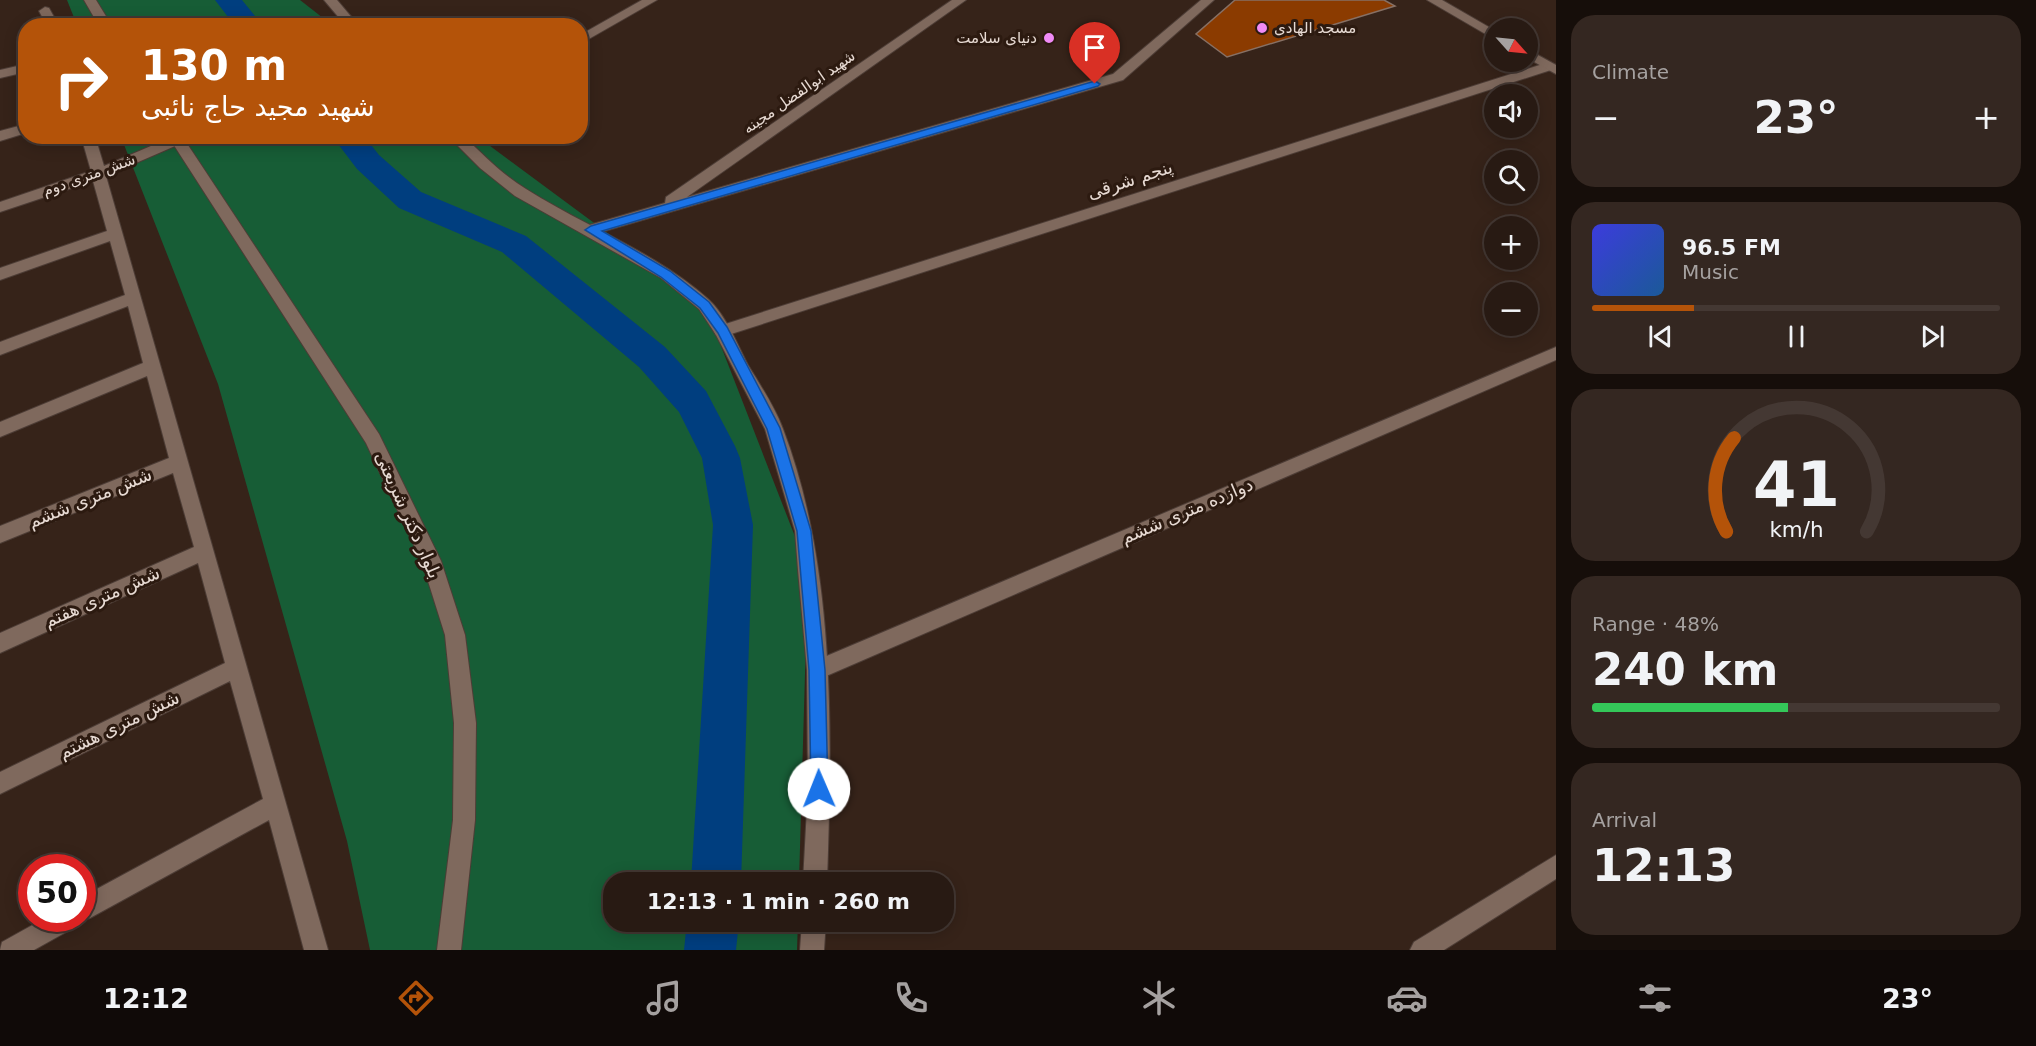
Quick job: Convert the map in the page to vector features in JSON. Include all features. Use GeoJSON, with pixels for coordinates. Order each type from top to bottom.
{"type":"FeatureCollection","features":[{"type":"Feature","properties":{"kind":"street"},"geometry":{"type":"LineString","coordinates":[[90,0],[101,18]]}},
{"type":"Feature","properties":{"kind":"street"},"geometry":{"type":"LineString","coordinates":[[330,0],[346,18]]}},
{"type":"Feature","properties":{"kind":"street"},"geometry":{"type":"LineString","coordinates":[[588,35],[651,0]]}},
{"type":"Feature","properties":{"kind":"street","name":"شهید ابوالفضل مجینه"},"geometry":{"type":"LineString","coordinates":[[657,211],[960,0]]}},
{"type":"Feature","properties":{"kind":"street"},"geometry":{"type":"LineString","coordinates":[[591,230],[1118,77],[1208,0]]}},
{"type":"Feature","properties":{"kind":"street"},"geometry":{"type":"LineString","coordinates":[[1433,0],[1484,29]]}},
{"type":"Feature","properties":{"kind":"street"},"geometry":{"type":"LineString","coordinates":[[45,11],[49,18]]}},
{"type":"Feature","properties":{"kind":"street"},"geometry":{"type":"LineString","coordinates":[[1538,59],[1553,68]]}},
{"type":"Feature","properties":{"kind":"street","name":"پنجم شرقی"},"geometry":{"type":"LineString","coordinates":[[723,330],[1553,68]]}},
{"type":"Feature","properties":{"kind":"street"},"geometry":{"type":"LineString","coordinates":[[0,74],[18,70]]}},
{"type":"Feature","properties":{"kind":"street"},"geometry":{"type":"LineString","coordinates":[[0,136],[18,130]]}},
{"type":"Feature","properties":{"kind":"street"},"geometry":{"type":"LineString","coordinates":[[90,144],[316,950]]}},
{"type":"Feature","properties":{"kind":"street","name":"شش متری دوم"},"geometry":{"type":"LineString","coordinates":[[0,207],[98,174],[163,144]]}},
{"type":"Feature","properties":{"kind":"street","name":"بلوار دکتر شریعتی"},"geometry":{"type":"LineString","coordinates":[[180,144],[373,439],[431,561],[455,635],[465,723],[464,820],[450,950]]}},
{"type":"Feature","properties":{"kind":"street"},"geometry":{"type":"LineString","coordinates":[[463,144],[485,165],[520,192],[666,274],[705,305],[723,330],[774,428],[804,531],[817,670],[819,789],[815,872]]}},
{"type":"Feature","properties":{"kind":"street"},"geometry":{"type":"LineString","coordinates":[[0,274],[116,233]]}},
{"type":"Feature","properties":{"kind":"street"},"geometry":{"type":"LineString","coordinates":[[0,349],[133,298]]}},
{"type":"Feature","properties":{"kind":"street","name":"دوازده متری ششم"},"geometry":{"type":"LineString","coordinates":[[817,670],[1556,353]]}},
{"type":"Feature","properties":{"kind":"street"},"geometry":{"type":"LineString","coordinates":[[0,430],[153,366]]}},
{"type":"Feature","properties":{"kind":"street","name":"شش متری ششم"},"geometry":{"type":"LineString","coordinates":[[0,534],[180,462]]}},
{"type":"Feature","properties":{"kind":"street","name":"شش متری هفتم"},"geometry":{"type":"LineString","coordinates":[[0,643],[205,551]]}},
{"type":"Feature","properties":{"kind":"street","name":"شش متری هشتم"},"geometry":{"type":"LineString","coordinates":[[0,783],[237,667]]}},
{"type":"Feature","properties":{"kind":"street"},"geometry":{"type":"LineString","coordinates":[[96,902],[276,804]]}},
{"type":"Feature","properties":{"kind":"street"},"geometry":{"type":"LineString","coordinates":[[1422,950],[1556,866]]}},
{"type":"Feature","properties":{"kind":"street"},"geometry":{"type":"LineString","coordinates":[[10,950],[43,932]]}},
{"type":"Feature","properties":{"kind":"street"},"geometry":{"type":"LineString","coordinates":[[812,950],[813,932]]}},
{"type":"Feature","properties":{"kind":"green space"},"geometry":{"type":"Polygon","coordinates":[[[67,0],[300,0],[323,18],[74,18],[67,0]]]}},
{"type":"Feature","properties":{"kind":"green space"},"geometry":{"type":"Polygon","coordinates":[[[124,144],[487,144],[705,305],[808,570],[799,872],[603,872],[603,932],[798,932],[797,950],[370,950],[347,841],[218,384],[124,144]]]}},
{"type":"Feature","properties":{"kind":"building","name":"مسجد الهادی"},"geometry":{"type":"Polygon","coordinates":[[[1235,0],[1384,0],[1395,6],[1227,57],[1196,34],[1235,0]]]}},
{"type":"Feature","properties":{"kind":"waterway"},"geometry":{"type":"LineString","coordinates":[[228,0],[243,18]]}},
{"type":"Feature","properties":{"kind":"waterway"},"geometry":{"type":"LineString","coordinates":[[353,144],[368,162],[410,200],[514,244],[652,357],[693,402],[721,458],[733,525],[716,872]]}},
{"type":"Feature","properties":{"kind":"waterway"},"geometry":{"type":"LineString","coordinates":[[710,950],[712,932]]}},
{"type":"Feature","properties":{"kind":"place","name":"مسجد الهادی"},"geometry":{"type":"Point","coordinates":[1262,28]}},
{"type":"Feature","properties":{"kind":"place","name":"دنیای سلامت"},"geometry":{"type":"Point","coordinates":[1049,38]}},
{"type":"Feature","properties":{"kind":"route"},"geometry":{"type":"LineString","coordinates":[[819,789],[817,670],[804,531],[774,428],[723,330],[705,305],[666,274],[591,230],[1095,84]]}}]}
